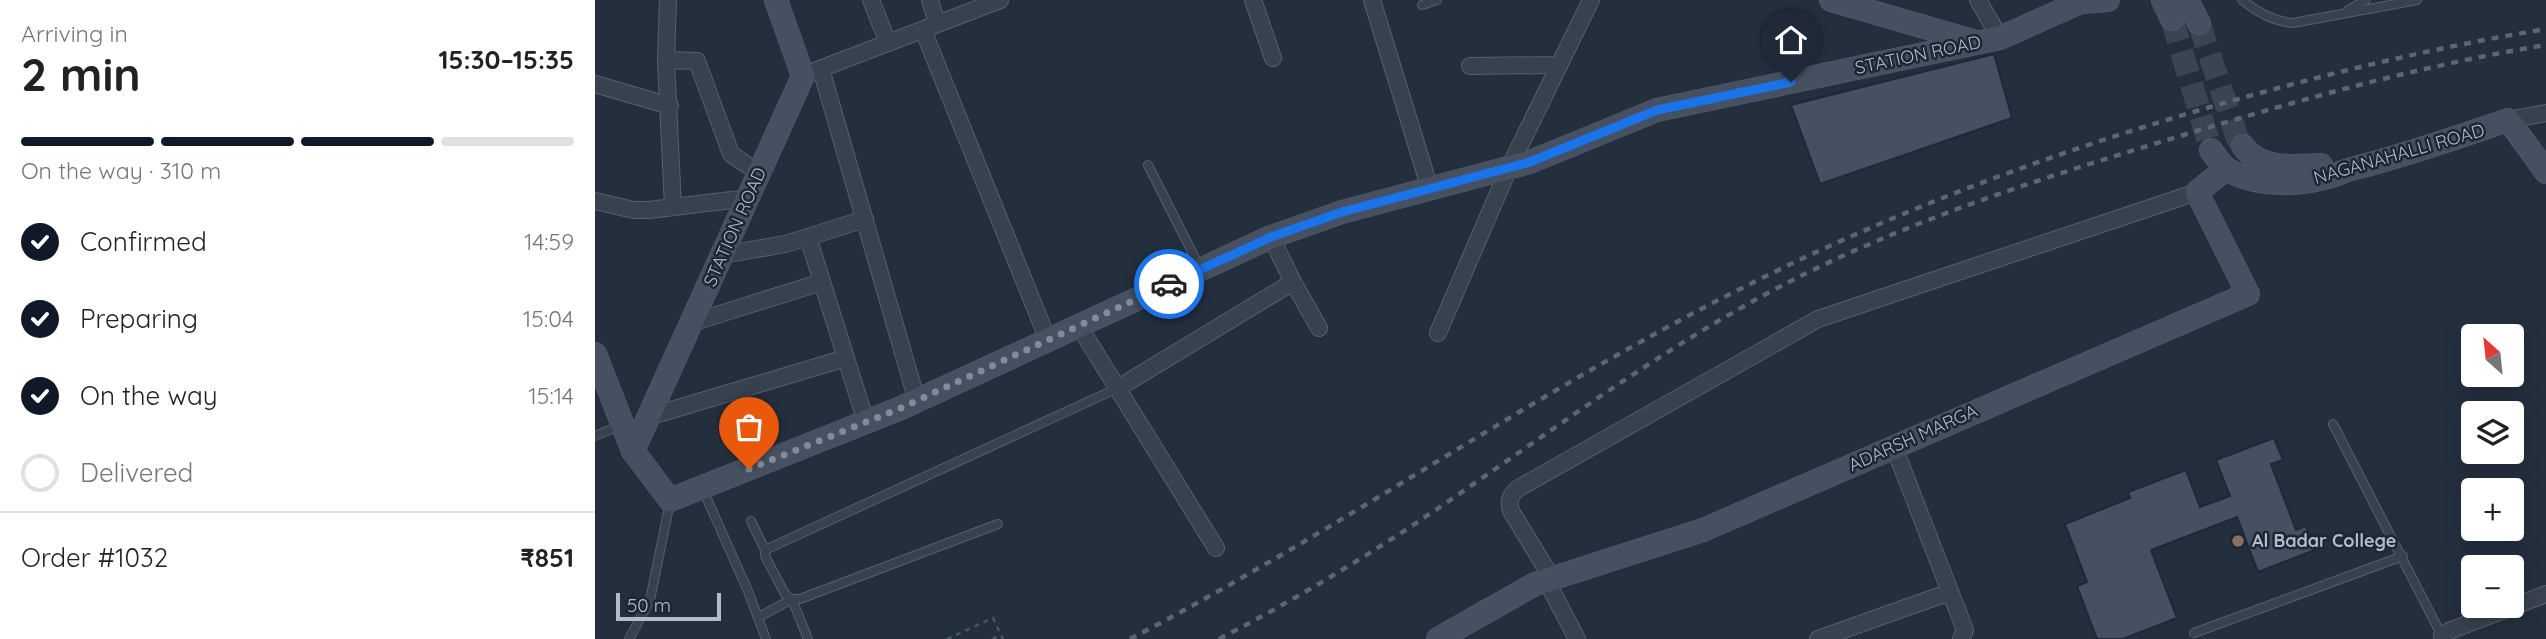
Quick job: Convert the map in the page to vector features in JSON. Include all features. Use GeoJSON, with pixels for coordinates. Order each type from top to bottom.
{"type":"FeatureCollection","features":[{"type":"Feature","properties":{"kind":"main road"},"geometry":{"type":"LineString","coordinates":[[776,0],[812,72]]}},
{"type":"Feature","properties":{"kind":"main road"},"geometry":{"type":"LineString","coordinates":[[1831,0],[1989,40]]}},
{"type":"Feature","properties":{"kind":"main road","name":"STATION ROAD"},"geometry":{"type":"LineString","coordinates":[[670,500],[917,401],[1271,237],[1342,212],[1530,162],[1657,110],[1989,40],[2084,1],[2108,0]]}},
{"type":"Feature","properties":{"kind":"main road"},"geometry":{"type":"LineString","coordinates":[[2187,0],[2199,23]]}},
{"type":"Feature","properties":{"kind":"main road","name":"STATION ROAD"},"geometry":{"type":"LineString","coordinates":[[633,451],[759,173],[812,72]]}},
{"type":"Feature","properties":{"kind":"main road","name":"NAGANAHALLI ROAD"},"geometry":{"type":"LineString","coordinates":[[2226,169],[2258,180],[2288,182],[2329,177],[2508,120],[2546,172]]}},
{"type":"Feature","properties":{"kind":"main road"},"geometry":{"type":"LineString","coordinates":[[2243,146],[2255,159],[2272,164],[2337,165],[2352,169]]}},
{"type":"Feature","properties":{"kind":"main road"},"geometry":{"type":"LineString","coordinates":[[2197,192],[2226,169],[2211,149]]}},
{"type":"Feature","properties":{"kind":"main road","name":"ADARSH MARGA"},"geometry":{"type":"LineString","coordinates":[[1442,638],[1535,584],[1703,530],[2248,294],[2197,192]]}},
{"type":"Feature","properties":{"kind":"main road"},"geometry":{"type":"LineString","coordinates":[[595,354],[633,451],[670,500]]}},
{"type":"Feature","properties":{"kind":"street"},"geometry":{"type":"LineString","coordinates":[[668,0],[666,60],[673,207]]}},
{"type":"Feature","properties":{"kind":"street"},"geometry":{"type":"LineString","coordinates":[[871,0],[888,43]]}},
{"type":"Feature","properties":{"kind":"street"},"geometry":{"type":"LineString","coordinates":[[930,0],[930,27],[1048,340]]}},
{"type":"Feature","properties":{"kind":"street"},"geometry":{"type":"LineString","coordinates":[[917,401],[865,219],[812,72],[1000,0]]}},
{"type":"Feature","properties":{"kind":"street"},"geometry":{"type":"LineString","coordinates":[[1253,0],[1273,58]]}},
{"type":"Feature","properties":{"kind":"street"},"geometry":{"type":"LineString","coordinates":[[1372,0],[1430,189]]}},
{"type":"Feature","properties":{"kind":"street"},"geometry":{"type":"LineString","coordinates":[[1438,333],[1509,168],[1591,0]]}},
{"type":"Feature","properties":{"kind":"street"},"geometry":{"type":"LineString","coordinates":[[1978,0],[1989,40]]}},
{"type":"Feature","properties":{"kind":"street"},"geometry":{"type":"LineString","coordinates":[[666,60],[697,61],[731,154],[759,173]]}},
{"type":"Feature","properties":{"kind":"street"},"geometry":{"type":"LineString","coordinates":[[1470,66],[1559,65]]}},
{"type":"Feature","properties":{"kind":"street"},"geometry":{"type":"LineString","coordinates":[[595,84],[670,106]]}},
{"type":"Feature","properties":{"kind":"street"},"geometry":{"type":"LineString","coordinates":[[2508,120],[2546,113]]}},
{"type":"Feature","properties":{"kind":"street"},"geometry":{"type":"LineString","coordinates":[[1577,639],[1511,510],[1511,495],[1517,489],[1818,318],[2197,192]]}},
{"type":"Feature","properties":{"kind":"street"},"geometry":{"type":"LineString","coordinates":[[595,201],[633,210],[748,198]]}},
{"type":"Feature","properties":{"kind":"street"},"geometry":{"type":"LineString","coordinates":[[723,255],[785,244],[865,219]]}},
{"type":"Feature","properties":{"kind":"street"},"geometry":{"type":"LineString","coordinates":[[808,237],[866,422]]}},
{"type":"Feature","properties":{"kind":"street"},"geometry":{"type":"LineString","coordinates":[[1271,237],[1319,328]]}},
{"type":"Feature","properties":{"kind":"street"},"geometry":{"type":"LineString","coordinates":[[691,323],[822,282]]}},
{"type":"Feature","properties":{"kind":"street"},"geometry":{"type":"LineString","coordinates":[[1118,388],[1293,282]]}},
{"type":"Feature","properties":{"kind":"street"},"geometry":{"type":"LineString","coordinates":[[1079,326],[1216,548]]}},
{"type":"Feature","properties":{"kind":"street"},"geometry":{"type":"LineString","coordinates":[[648,417],[846,358]]}},
{"type":"Feature","properties":{"kind":"street"},"geometry":{"type":"LineString","coordinates":[[1894,447],[1965,636]]}},
{"type":"Feature","properties":{"kind":"street"},"geometry":{"type":"LineString","coordinates":[[1818,639],[1950,592]]}},
{"type":"Feature","properties":{"kind":"street"},"geometry":{"type":"LineString","coordinates":[[2442,637],[2449,631],[2544,598]]}},
{"type":"Feature","properties":{"kind":"lane"},"geometry":{"type":"LineString","coordinates":[[1422,5],[1437,0]]}},
{"type":"Feature","properties":{"kind":"lane"},"geometry":{"type":"LineString","coordinates":[[2242,0],[2277,21],[2307,22],[2417,0]]}},
{"type":"Feature","properties":{"kind":"lane"},"geometry":{"type":"LineString","coordinates":[[2343,13],[2366,0]]}},
{"type":"Feature","properties":{"kind":"lane"},"geometry":{"type":"LineString","coordinates":[[1148,165],[1201,269]]}},
{"type":"Feature","properties":{"kind":"lane"},"geometry":{"type":"LineString","coordinates":[[765,550],[1118,388]]}},
{"type":"Feature","properties":{"kind":"lane"},"geometry":{"type":"LineString","coordinates":[[595,436],[622,424]]}},
{"type":"Feature","properties":{"kind":"lane"},"geometry":{"type":"LineString","coordinates":[[2333,424],[2403,556],[2442,637]]}},
{"type":"Feature","properties":{"kind":"lane"},"geometry":{"type":"LineString","coordinates":[[702,487],[766,639]]}},
{"type":"Feature","properties":{"kind":"lane"},"geometry":{"type":"LineString","coordinates":[[629,639],[650,600],[670,500]]}},
{"type":"Feature","properties":{"kind":"lane"},"geometry":{"type":"LineString","coordinates":[[751,521],[765,550],[765,556],[785,594],[792,599],[807,639]]}},
{"type":"Feature","properties":{"kind":"lane"},"geometry":{"type":"LineString","coordinates":[[759,617],[792,599],[800,599],[999,524]]}},
{"type":"Feature","properties":{"kind":"lane"},"geometry":{"type":"LineString","coordinates":[[2194,633],[2403,556]]}},
{"type":"Feature","properties":{"kind":"path"},"geometry":{"type":"LineString","coordinates":[[947,639],[993,618],[1002,637],[992,639]]}},
{"type":"Feature","properties":{"kind":"building"},"geometry":{"type":"Polygon","coordinates":[[[1994,54],[2012,118],[1820,184],[1791,105],[1994,54]]]}},
{"type":"Feature","properties":{"kind":"building"},"geometry":{"type":"Polygon","coordinates":[[[2274,438],[2283,460],[2271,464],[2296,530],[2306,526],[2315,550],[2258,572],[2237,517],[2151,550],[2177,618],[2123,639],[2097,639],[2077,586],[2087,582],[2065,524],[2130,498],[2128,492],[2186,470],[2200,507],[2230,496],[2216,460],[2274,438]]]}},
{"type":"Feature","properties":{"kind":"tunnel"},"geometry":{"type":"LineString","coordinates":[[2172,19],[2211,150]]}},
{"type":"Feature","properties":{"kind":"tunnel"},"geometry":{"type":"LineString","coordinates":[[2199,23],[2237,137],[2243,146]]}},
{"type":"Feature","properties":{"kind":"railway"},"geometry":{"type":"LineString","coordinates":[[1130,639],[1285,553],[1667,327],[1746,286],[1866,230],[2051,157],[2178,117],[2355,68],[2546,29]]}},
{"type":"Feature","properties":{"kind":"railway"},"geometry":{"type":"LineString","coordinates":[[1219,639],[1336,574],[1709,326],[1804,274],[1854,251],[1957,209],[2114,156],[2214,126],[2402,74],[2546,45]]}},
{"type":"Feature","properties":{"kind":"way so far"},"geometry":{"type":"LineString","coordinates":[[749,469],[901,408],[1169,284]]}},
{"type":"Feature","properties":{"kind":"place","name":"Al Badar College"},"geometry":{"type":"Point","coordinates":[2238,541]}},
{"type":"Feature","properties":{"kind":"route"},"geometry":{"type":"LineString","coordinates":[[1169,284],[1271,237],[1342,212],[1530,162],[1657,110],[1791,82]]}}]}
